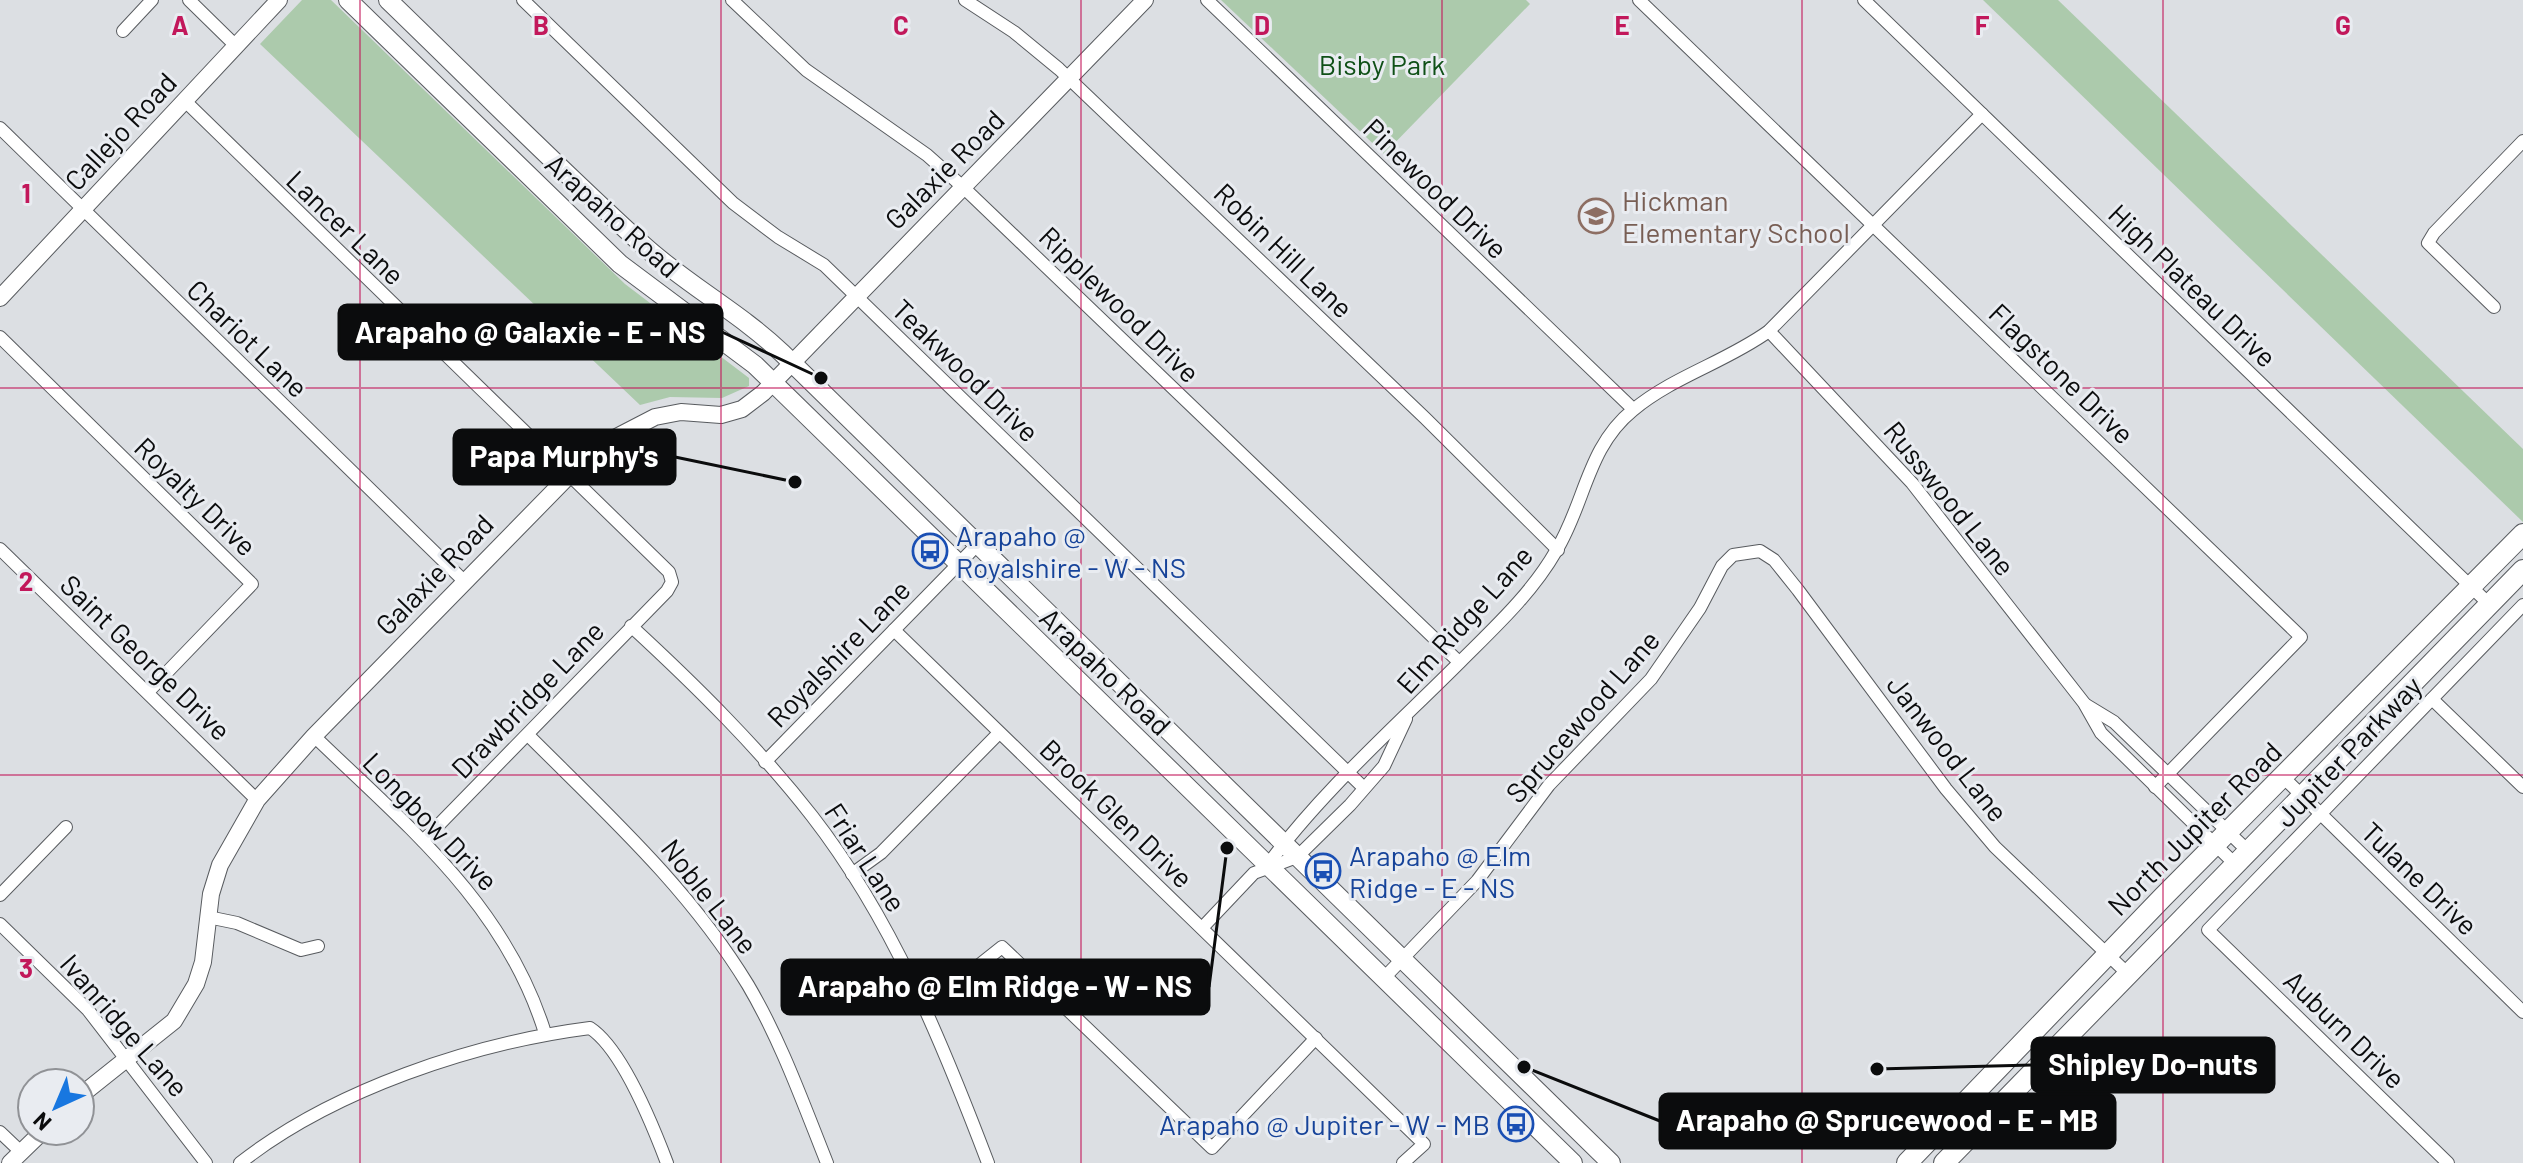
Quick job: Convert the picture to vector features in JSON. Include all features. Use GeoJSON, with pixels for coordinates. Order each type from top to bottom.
{"type":"FeatureCollection","features":[{"type":"Feature","properties":{"kind":"main road","name":"Arapaho Road"},"geometry":{"type":"LineString","coordinates":[[348,0],[620,264],[677,309],[720,336],[773,383],[1573,1163]]}},
{"type":"Feature","properties":{"kind":"main road","name":"Arapaho Road"},"geometry":{"type":"LineString","coordinates":[[388,0],[643,245],[684,278],[736,312],[793,363],[1611,1163]]}},
{"type":"Feature","properties":{"kind":"main road","name":"North Jupiter Road"},"geometry":{"type":"LineString","coordinates":[[1907,1163],[2009,1060],[2220,832],[2283,777],[2523,534]]}},
{"type":"Feature","properties":{"kind":"main road","name":"North Jupiter Road"},"geometry":{"type":"LineString","coordinates":[[1944,1163],[2523,570]]}},
{"type":"Feature","properties":{"kind":"main road"},"geometry":{"type":"LineString","coordinates":[[1976,1091],[2010,1095],[2012,1078],[2009,1060]]}},
{"type":"Feature","properties":{"kind":"main road"},"geometry":{"type":"LineString","coordinates":[[1540,1130],[1557,1111]]}},
{"type":"Feature","properties":{"kind":"street"},"geometry":{"type":"LineString","coordinates":[[123,31],[152,0]]}},
{"type":"Feature","properties":{"kind":"street"},"geometry":{"type":"LineString","coordinates":[[189,0],[236,46]]}},
{"type":"Feature","properties":{"kind":"street","name":"Callejo Road"},"geometry":{"type":"LineString","coordinates":[[0,298],[279,0]]}},
{"type":"Feature","properties":{"kind":"street","name":"Teakwood Drive"},"geometry":{"type":"LineString","coordinates":[[523,0],[733,203],[778,237],[824,265],[1364,788]]}},
{"type":"Feature","properties":{"kind":"street","name":"Ripplewood Drive"},"geometry":{"type":"LineString","coordinates":[[732,0],[806,70],[927,155],[964,188],[1459,662]]}},
{"type":"Feature","properties":{"kind":"street","name":"Robin Hill Lane"},"geometry":{"type":"LineString","coordinates":[[965,0],[1014,32],[1069,79],[1425,418],[1558,550]]}},
{"type":"Feature","properties":{"kind":"street","name":"Galaxie Road"},"geometry":{"type":"LineString","coordinates":[[96,1083],[174,1021],[185,1005],[203,962],[208,917],[220,865],[257,800],[463,580],[597,447],[639,422],[668,413],[732,413],[752,402],[1145,0]]}},
{"type":"Feature","properties":{"kind":"street","name":"Pinewood Drive"},"geometry":{"type":"LineString","coordinates":[[1207,0],[1633,409]]}},
{"type":"Feature","properties":{"kind":"street","name":"Flagstone Drive"},"geometry":{"type":"LineString","coordinates":[[1639,0],[2301,637],[2155,787]]}},
{"type":"Feature","properties":{"kind":"street","name":"High Plateau Drive"},"geometry":{"type":"LineString","coordinates":[[1864,0],[2489,604]]}},
{"type":"Feature","properties":{"kind":"street","name":"Lancer Lane"},"geometry":{"type":"LineString","coordinates":[[184,100],[567,474],[665,565],[672,582],[667,591]]}},
{"type":"Feature","properties":{"kind":"street","name":"Elm Ridge Lane"},"geometry":{"type":"LineString","coordinates":[[1266,867],[1290,850],[1349,773],[1512,610],[1558,550],[1589,469],[1606,439],[1633,409],[1670,385],[1748,346],[1769,331],[1982,114]]}},
{"type":"Feature","properties":{"kind":"street","name":"Chariot Lane"},"geometry":{"type":"LineString","coordinates":[[0,128],[463,580]]}},
{"type":"Feature","properties":{"kind":"street"},"geometry":{"type":"LineString","coordinates":[[2494,307],[2428,243],[2523,141]]}},
{"type":"Feature","properties":{"kind":"street","name":"Russwood Lane"},"geometry":{"type":"LineString","coordinates":[[1769,331],[1912,483],[2084,703],[2101,733],[2155,787],[2220,832]]}},
{"type":"Feature","properties":{"kind":"street","name":"Royalty Drive"},"geometry":{"type":"LineString","coordinates":[[0,337],[252,584],[148,692]]}},
{"type":"Feature","properties":{"kind":"street","name":"Royalshire Lane"},"geometry":{"type":"LineString","coordinates":[[765,762],[978,544]]}},
{"type":"Feature","properties":{"kind":"street","name":"Saint George Drive"},"geometry":{"type":"LineString","coordinates":[[0,549],[257,800]]}},
{"type":"Feature","properties":{"kind":"street","name":"Janwood Lane"},"geometry":{"type":"LineString","coordinates":[[1744,552],[1760,551],[1774,560],[1955,801],[1995,847],[2127,973]]}},
{"type":"Feature","properties":{"kind":"street","name":"Sprucewood Lane"},"geometry":{"type":"LineString","coordinates":[[1383,979],[1477,881],[1549,785],[1651,679],[1700,608],[1722,566],[1733,555],[1744,552]]}},
{"type":"Feature","properties":{"kind":"street","name":"Drawbridge Lane"},"geometry":{"type":"LineString","coordinates":[[423,841],[667,591]]}},
{"type":"Feature","properties":{"kind":"street","name":"Jupiter Parkway"},"geometry":{"type":"LineString","coordinates":[[2208,930],[2523,605]]}},
{"type":"Feature","properties":{"kind":"street","name":"Friar Lane"},"geometry":{"type":"LineString","coordinates":[[631,626],[716,707],[812,816],[852,874],[922,999],[988,1163]]}},
{"type":"Feature","properties":{"kind":"street","name":"Brook Glen Drive"},"geometry":{"type":"LineString","coordinates":[[894,630],[1424,1144],[1403,1163]]}},
{"type":"Feature","properties":{"kind":"street"},"geometry":{"type":"LineString","coordinates":[[2432,699],[2523,787]]}},
{"type":"Feature","properties":{"kind":"street","name":"Russwood Lane"},"geometry":{"type":"LineString","coordinates":[[2084,703],[2114,722],[2169,773],[2241,858]]}},
{"type":"Feature","properties":{"kind":"street","name":"Elm Ridge Lane"},"geometry":{"type":"LineString","coordinates":[[1202,928],[1254,873],[1290,850],[1364,788],[1384,766],[1406,719]]}},
{"type":"Feature","properties":{"kind":"street"},"geometry":{"type":"LineString","coordinates":[[852,874],[881,853],[999,733]]}},
{"type":"Feature","properties":{"kind":"street","name":"Noble Lane"},"geometry":{"type":"LineString","coordinates":[[528,735],[629,832],[701,918],[755,999],[827,1163]]}},
{"type":"Feature","properties":{"kind":"street","name":"Longbow Drive"},"geometry":{"type":"LineString","coordinates":[[314,736],[461,881],[500,932],[528,986],[545,1033]]}},
{"type":"Feature","properties":{"kind":"street","name":"Tulane Drive"},"geometry":{"type":"LineString","coordinates":[[2283,777],[2523,1012]]}},
{"type":"Feature","properties":{"kind":"street"},"geometry":{"type":"LineString","coordinates":[[0,895],[66,827]]}},
{"type":"Feature","properties":{"kind":"street"},"geometry":{"type":"LineString","coordinates":[[208,917],[237,923],[301,950],[318,946]]}},
{"type":"Feature","properties":{"kind":"street","name":"Ivanridge Lane"},"geometry":{"type":"LineString","coordinates":[[0,924],[88,1010],[206,1163]]}},
{"type":"Feature","properties":{"kind":"street","name":"Auburn Drive"},"geometry":{"type":"LineString","coordinates":[[2208,930],[2448,1163]]}},
{"type":"Feature","properties":{"kind":"street"},"geometry":{"type":"LineString","coordinates":[[922,999],[963,978],[1002,947],[1212,1148],[1316,1038]]}},
{"type":"Feature","properties":{"kind":"street"},"geometry":{"type":"LineString","coordinates":[[240,1163],[286,1132],[379,1084],[449,1059],[545,1033],[590,1028],[597,1033],[633,1089],[666,1160],[651,1163]]}},
{"type":"Feature","properties":{"kind":"street"},"geometry":{"type":"LineString","coordinates":[[0,1132],[16,1158]]}},
{"type":"Feature","properties":{"kind":"green space"},"geometry":{"type":"Polygon","coordinates":[[[302,0],[331,0],[625,284],[749,378],[749,386],[722,398],[670,397],[640,405],[260,44],[302,0]]]}},
{"type":"Feature","properties":{"kind":"green space","name":"Bisby Park"},"geometry":{"type":"Polygon","coordinates":[[[1221,0],[1526,0],[1530,4],[1384,154],[1221,0]]]}},
{"type":"Feature","properties":{"kind":"green space"},"geometry":{"type":"Polygon","coordinates":[[[1983,0],[2058,0],[2523,449],[2523,522],[1983,0]]]}},
{"type":"Feature","properties":{"kind":"place","name":"Hickman Elementary School"},"geometry":{"type":"Point","coordinates":[1596,216]}},
{"type":"Feature","properties":{"kind":"place","name":"Arapaho @ Galaxie - E - NS"},"geometry":{"type":"Point","coordinates":[821,378]}},
{"type":"Feature","properties":{"kind":"place","name":"Papa Murphy's"},"geometry":{"type":"Point","coordinates":[795,482]}},
{"type":"Feature","properties":{"kind":"place","name":"Arapaho @ Royalshire - W - NS"},"geometry":{"type":"Point","coordinates":[930,551]}},
{"type":"Feature","properties":{"kind":"place","name":"Arapaho @ Elm Ridge - W - NS"},"geometry":{"type":"Point","coordinates":[1227,848]}},
{"type":"Feature","properties":{"kind":"place","name":"Arapaho @ Elm Ridge - E - NS"},"geometry":{"type":"Point","coordinates":[1323,871]}},
{"type":"Feature","properties":{"kind":"place","name":"Arapaho @ Sprucewood - E - MB"},"geometry":{"type":"Point","coordinates":[1524,1067]}},
{"type":"Feature","properties":{"kind":"place","name":"Shipley Do-nuts"},"geometry":{"type":"Point","coordinates":[1877,1069]}},
{"type":"Feature","properties":{"kind":"place","name":"Arapaho @ Jupiter - W - MB"},"geometry":{"type":"Point","coordinates":[1516,1124]}}]}
